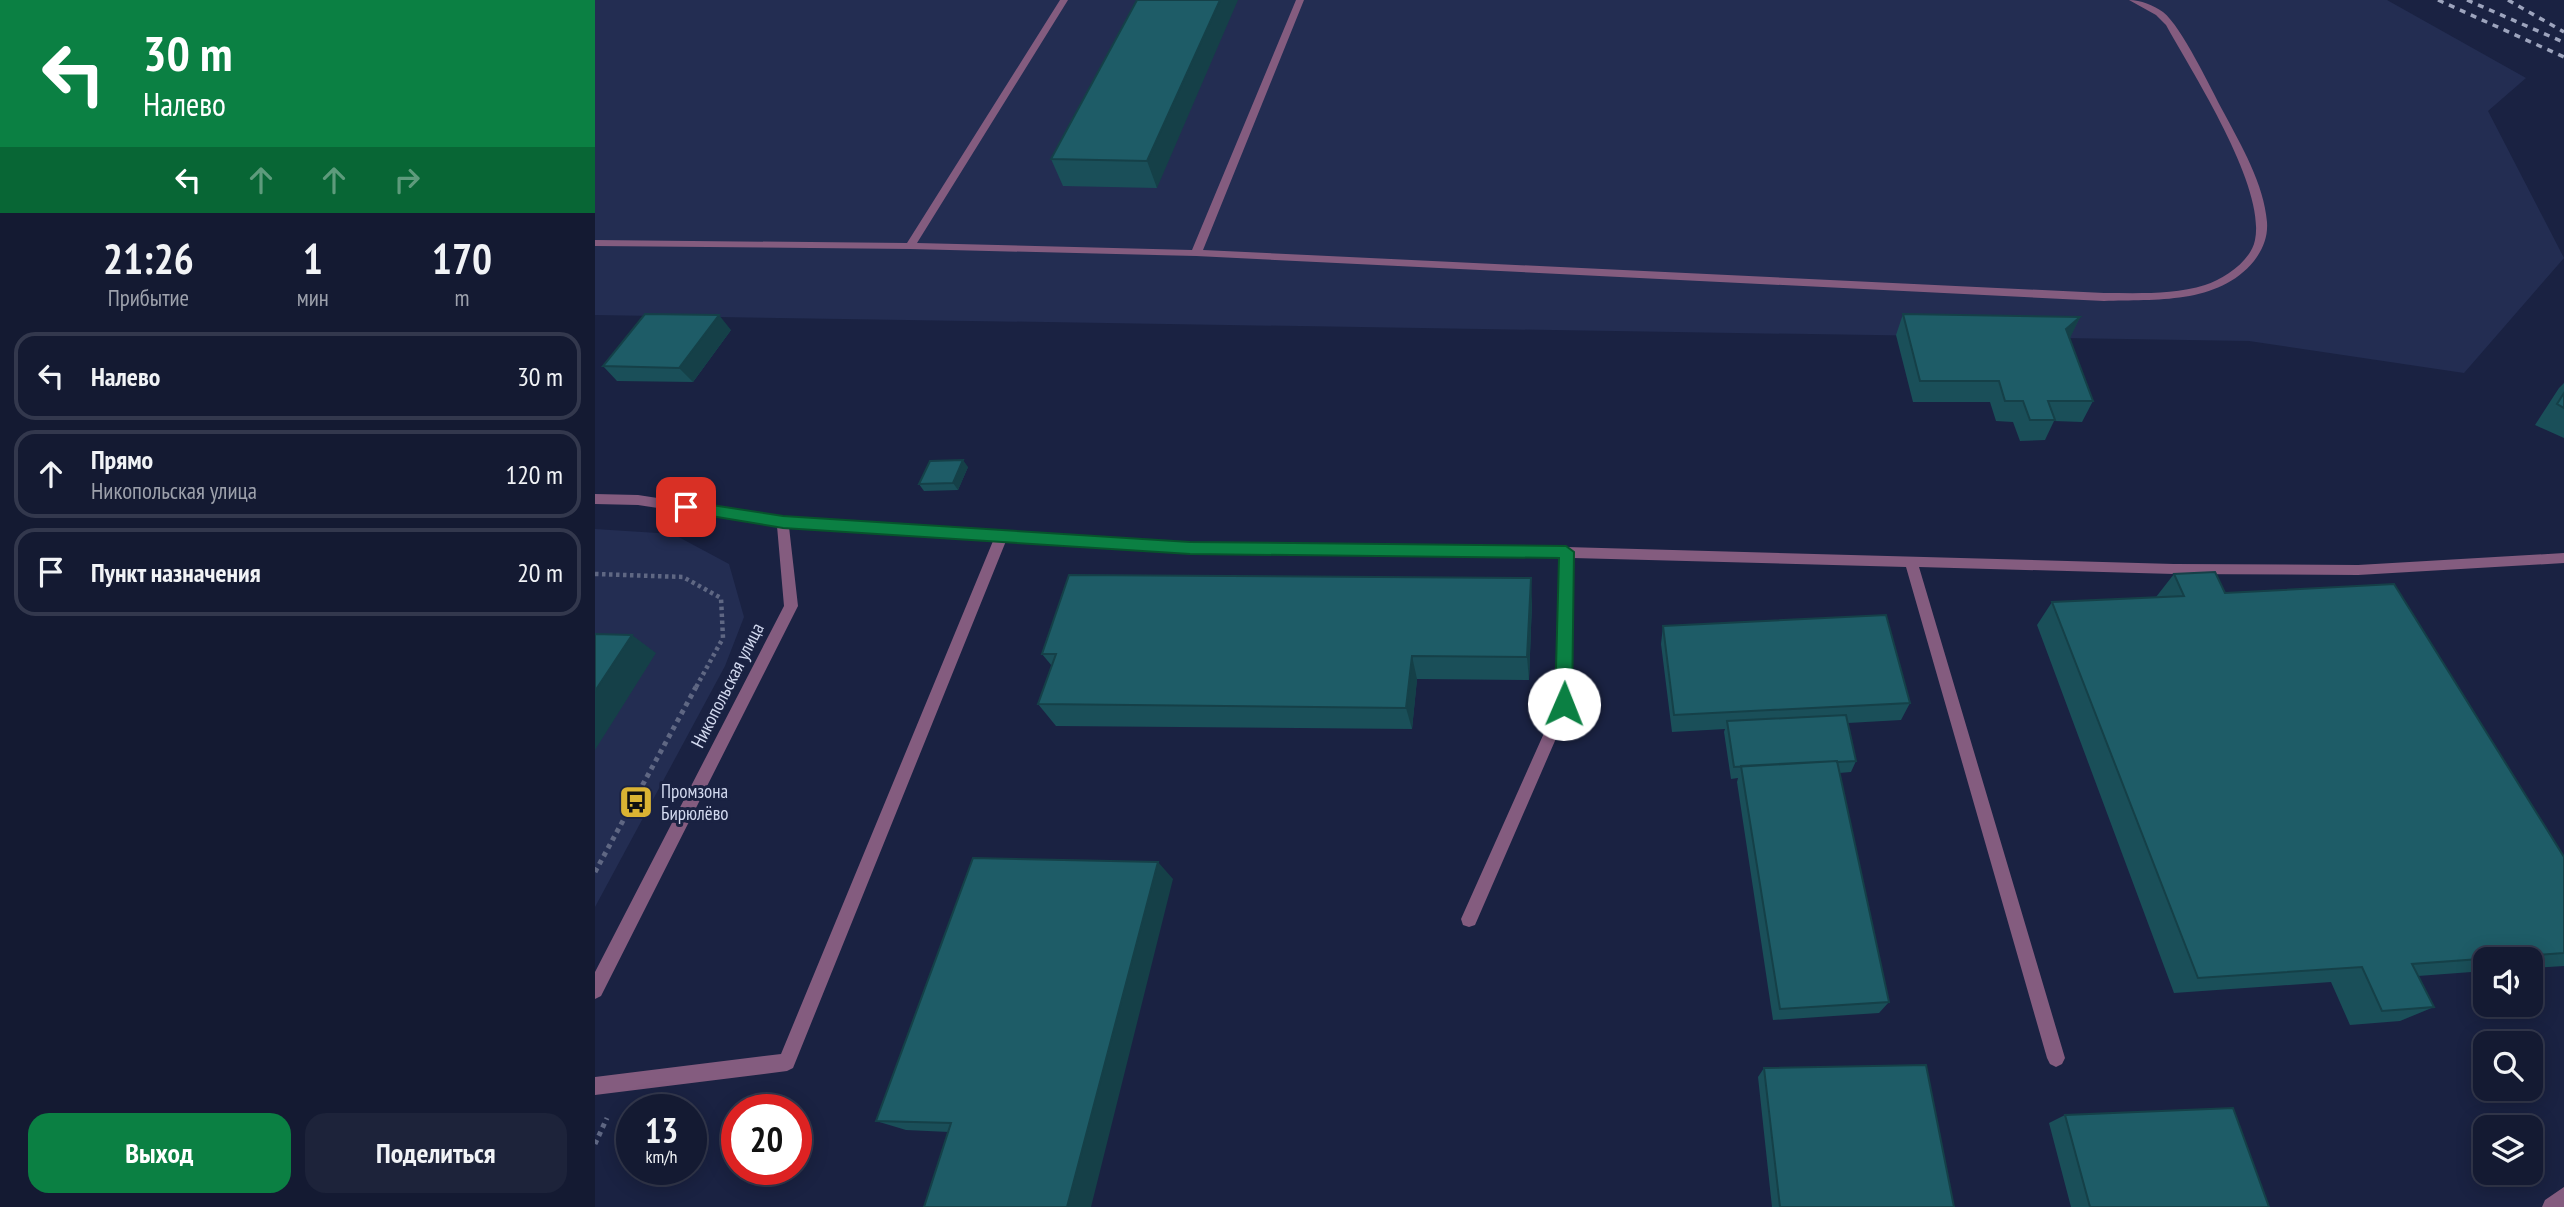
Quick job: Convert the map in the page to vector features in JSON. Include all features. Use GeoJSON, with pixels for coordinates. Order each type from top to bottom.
{"type":"FeatureCollection","features":[{"type":"Feature","properties":{"kind":"street"},"geometry":{"type":"LineString","coordinates":[[910,246],[1064,0]]}},
{"type":"Feature","properties":{"kind":"street"},"geometry":{"type":"LineString","coordinates":[[1196,253],[1300,0]]}},
{"type":"Feature","properties":{"kind":"street"},"geometry":{"type":"LineString","coordinates":[[595,243],[910,246],[1196,253],[2105,297],[2167,295],[2219,284],[2246,264],[2261,240],[2259,205],[2247,167],[2170,24],[2159,13],[2133,0]]}},
{"type":"Feature","properties":{"kind":"street"},"geometry":{"type":"LineString","coordinates":[[595,499],[638,499],[783,522],[1190,548],[1566,552],[2174,569],[2358,570],[2564,558]]}},
{"type":"Feature","properties":{"kind":"street","name":"Никопольская улица"},"geometry":{"type":"LineString","coordinates":[[595,990],[791,606],[783,522]]}},
{"type":"Feature","properties":{"kind":"street"},"geometry":{"type":"LineString","coordinates":[[595,1086],[787,1062],[1002,535]]}},
{"type":"Feature","properties":{"kind":"street"},"geometry":{"type":"LineString","coordinates":[[1469,919],[1564,704],[1566,552]]}},
{"type":"Feature","properties":{"kind":"street"},"geometry":{"type":"LineString","coordinates":[[1911,562],[2056,1058]]}},
{"type":"Feature","properties":{"kind":"street"},"geometry":{"type":"LineString","coordinates":[[2551,1207],[2564,1197]]}},
{"type":"Feature","properties":{"kind":"path"},"geometry":{"type":"LineString","coordinates":[[595,575],[683,577],[720,598],[723,638],[595,872]]}},
{"type":"Feature","properties":{"kind":"shaded area"},"geometry":{"type":"Polygon","coordinates":[[[595,0],[2387,0],[2526,78],[2488,111],[2564,258],[2464,373],[2249,341],[595,315],[595,0]]]}},
{"type":"Feature","properties":{"kind":"shaded area"},"geometry":{"type":"Polygon","coordinates":[[[595,529],[673,534],[729,564],[744,617],[725,666],[595,907],[595,529]]]}},
{"type":"Feature","properties":{"kind":"building"},"geometry":{"type":"Polygon","coordinates":[[[1137,0],[1220,0],[1147,161],[1051,159],[1137,0]]]}},
{"type":"Feature","properties":{"kind":"building"},"geometry":{"type":"Polygon","coordinates":[[[645,314],[719,315],[679,368],[603,366],[645,314]]]}},
{"type":"Feature","properties":{"kind":"building"},"geometry":{"type":"Polygon","coordinates":[[[1903,314],[2080,317],[2066,329],[2093,401],[2048,401],[2055,420],[2030,420],[2023,401],[2005,401],[1999,381],[1920,381],[1903,314]]]}},
{"type":"Feature","properties":{"kind":"building"},"geometry":{"type":"Polygon","coordinates":[[[2564,393],[2564,408],[2557,404],[2564,393]]]}},
{"type":"Feature","properties":{"kind":"building"},"geometry":{"type":"Polygon","coordinates":[[[963,460],[953,483],[919,484],[930,461],[963,460]]]}},
{"type":"Feature","properties":{"kind":"building"},"geometry":{"type":"Polygon","coordinates":[[[2215,572],[2225,593],[2394,584],[2564,857],[2564,953],[2543,955],[2543,947],[2473,947],[2473,960],[2412,964],[2434,1007],[2382,1011],[2362,967],[2198,978],[2052,602],[2184,596],[2174,574],[2215,572]]]}},
{"type":"Feature","properties":{"kind":"building"},"geometry":{"type":"Polygon","coordinates":[[[1069,575],[1531,578],[1527,657],[1412,656],[1406,708],[1038,704],[1056,654],[1042,654],[1069,575]]]}},
{"type":"Feature","properties":{"kind":"building"},"geometry":{"type":"Polygon","coordinates":[[[1886,615],[1910,703],[1674,715],[1663,626],[1886,615]]]}},
{"type":"Feature","properties":{"kind":"building"},"geometry":{"type":"Polygon","coordinates":[[[595,634],[632,635],[595,691],[595,634]]]}},
{"type":"Feature","properties":{"kind":"building"},"geometry":{"type":"Polygon","coordinates":[[[1846,715],[1856,761],[1734,767],[1727,721],[1846,715]]]}},
{"type":"Feature","properties":{"kind":"building"},"geometry":{"type":"Polygon","coordinates":[[[1837,761],[1889,1002],[1780,1009],[1741,766],[1837,761]]]}},
{"type":"Feature","properties":{"kind":"building"},"geometry":{"type":"Polygon","coordinates":[[[973,858],[1158,862],[1067,1207],[924,1207],[951,1123],[876,1121],[973,858]]]}},
{"type":"Feature","properties":{"kind":"building"},"geometry":{"type":"Polygon","coordinates":[[[1926,1065],[1954,1207],[1780,1207],[1764,1068],[1926,1065]]]}},
{"type":"Feature","properties":{"kind":"building"},"geometry":{"type":"Polygon","coordinates":[[[2233,1108],[2269,1207],[2090,1207],[2065,1115],[2233,1108]]]}},
{"type":"Feature","properties":{"kind":"railway"},"geometry":{"type":"LineString","coordinates":[[2438,0],[2564,57]]}},
{"type":"Feature","properties":{"kind":"railway"},"geometry":{"type":"LineString","coordinates":[[2467,0],[2561,41]]}},
{"type":"Feature","properties":{"kind":"railway"},"geometry":{"type":"LineString","coordinates":[[2508,0],[2564,32]]}},
{"type":"Feature","properties":{"kind":"place","name":"Промзона Бирюлёво"},"geometry":{"type":"Point","coordinates":[636,802]}},
{"type":"Feature","properties":{"kind":"route"},"geometry":{"type":"LineString","coordinates":[[686,507],[783,522],[1190,548],[1566,552],[1564,704]]}}]}
